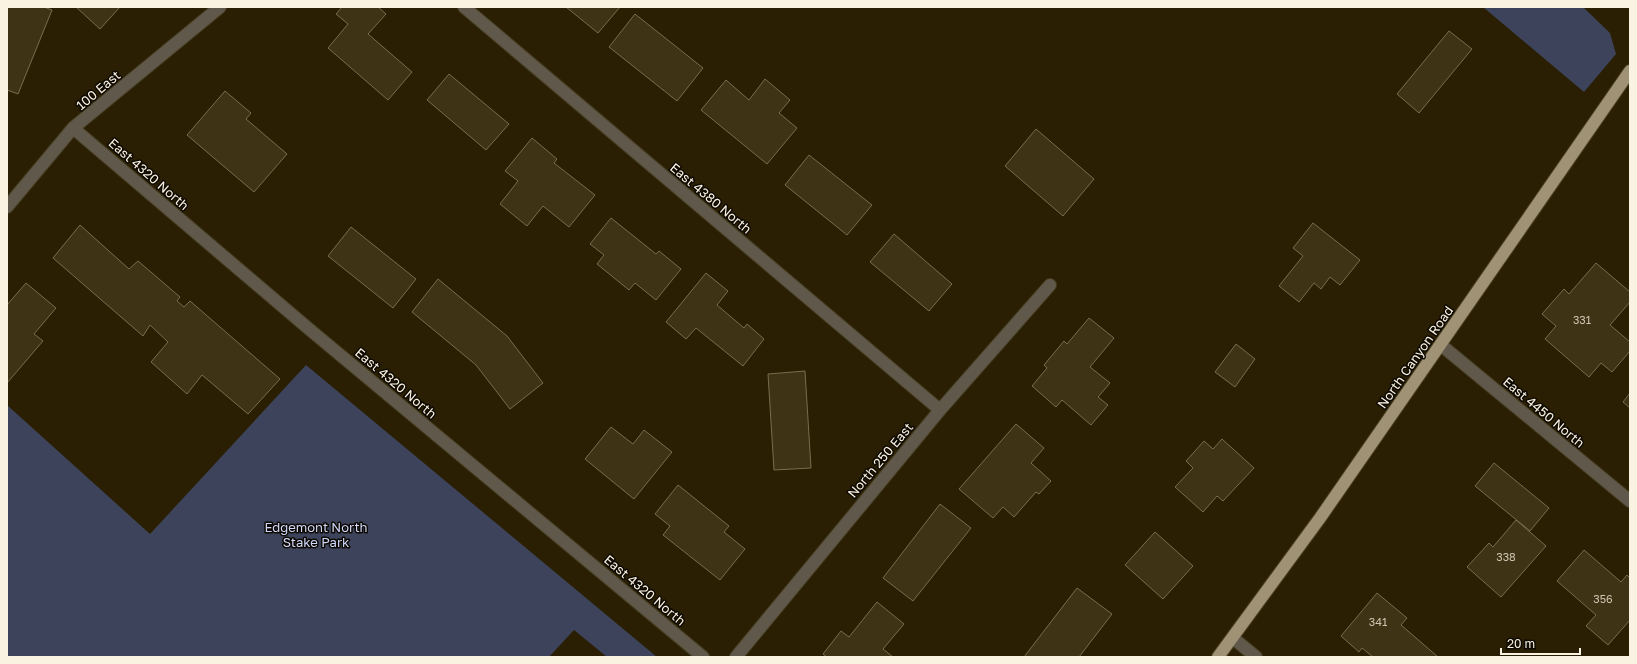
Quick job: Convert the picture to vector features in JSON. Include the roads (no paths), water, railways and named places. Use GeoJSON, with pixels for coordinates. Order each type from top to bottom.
{"type":"FeatureCollection","features":[{"type":"Feature","properties":{"kind":"main road","name":"North Canyon Road"},"geometry":{"type":"LineString","coordinates":[[1218,657],[1316,524],[1630,71]]}},
{"type":"Feature","properties":{"kind":"street","name":"100 East"},"geometry":{"type":"LineString","coordinates":[[7,207],[73,128],[220,7]]}},
{"type":"Feature","properties":{"kind":"street","name":"East 4380 North"},"geometry":{"type":"LineString","coordinates":[[464,7],[940,410]]}},
{"type":"Feature","properties":{"kind":"street","name":"East 4320 North"},"geometry":{"type":"LineString","coordinates":[[73,128],[309,329],[703,657]]}},
{"type":"Feature","properties":{"kind":"street","name":"North 250 East"},"geometry":{"type":"LineString","coordinates":[[736,657],[940,410],[1050,285]]}},
{"type":"Feature","properties":{"kind":"street","name":"East 4450 North"},"geometry":{"type":"LineString","coordinates":[[1441,344],[1630,501]]}},
{"type":"Feature","properties":{"kind":"street"},"geometry":{"type":"LineString","coordinates":[[1233,638],[1256,657]]}},
{"type":"Feature","properties":{"kind":"park label","name":"Edgemont North Stake Park"},"geometry":{"type":"Point","coordinates":[316,534]}}]}
